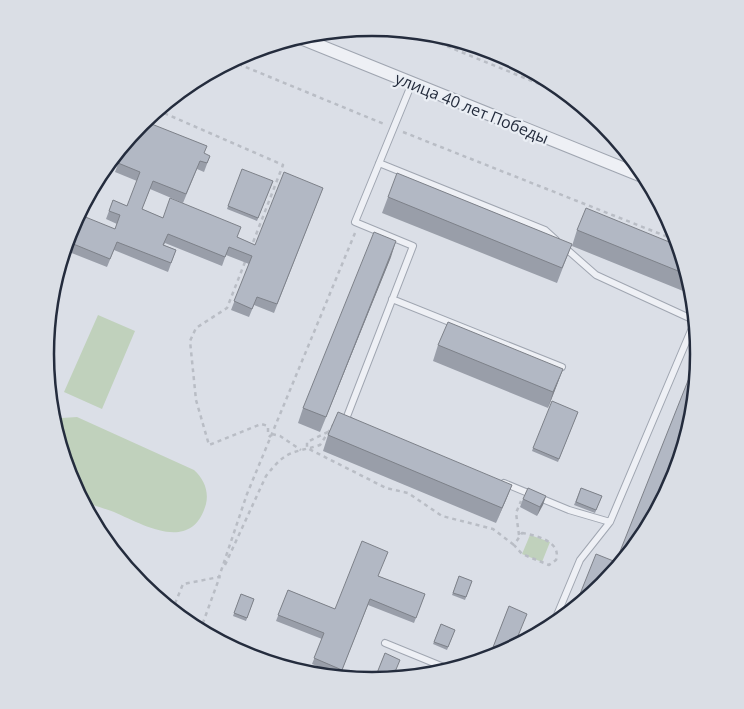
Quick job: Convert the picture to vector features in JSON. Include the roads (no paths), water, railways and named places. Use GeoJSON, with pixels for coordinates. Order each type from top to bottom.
{"type":"FeatureCollection","features":[{"type":"Feature","properties":{"kind":"street","name":"улица 40 лет Победы"},"geometry":{"type":"LineString","coordinates":[[310,42],[633,172]]}},
{"type":"Feature","properties":{"kind":"lane"},"geometry":{"type":"LineString","coordinates":[[355,422],[346,419],[413,246],[355,222],[412,83]]}},
{"type":"Feature","properties":{"kind":"lane"},"geometry":{"type":"LineString","coordinates":[[379,162],[545,230],[596,275],[688,318]]}},
{"type":"Feature","properties":{"kind":"lane"},"geometry":{"type":"LineString","coordinates":[[392,299],[562,367]]}},
{"type":"Feature","properties":{"kind":"lane"},"geometry":{"type":"LineString","coordinates":[[558,613],[580,560],[610,522],[690,333]]}},
{"type":"Feature","properties":{"kind":"lane"},"geometry":{"type":"LineString","coordinates":[[497,480],[569,510],[610,522]]}},
{"type":"Feature","properties":{"kind":"lane"},"geometry":{"type":"LineString","coordinates":[[385,643],[440,666]]}}]}
